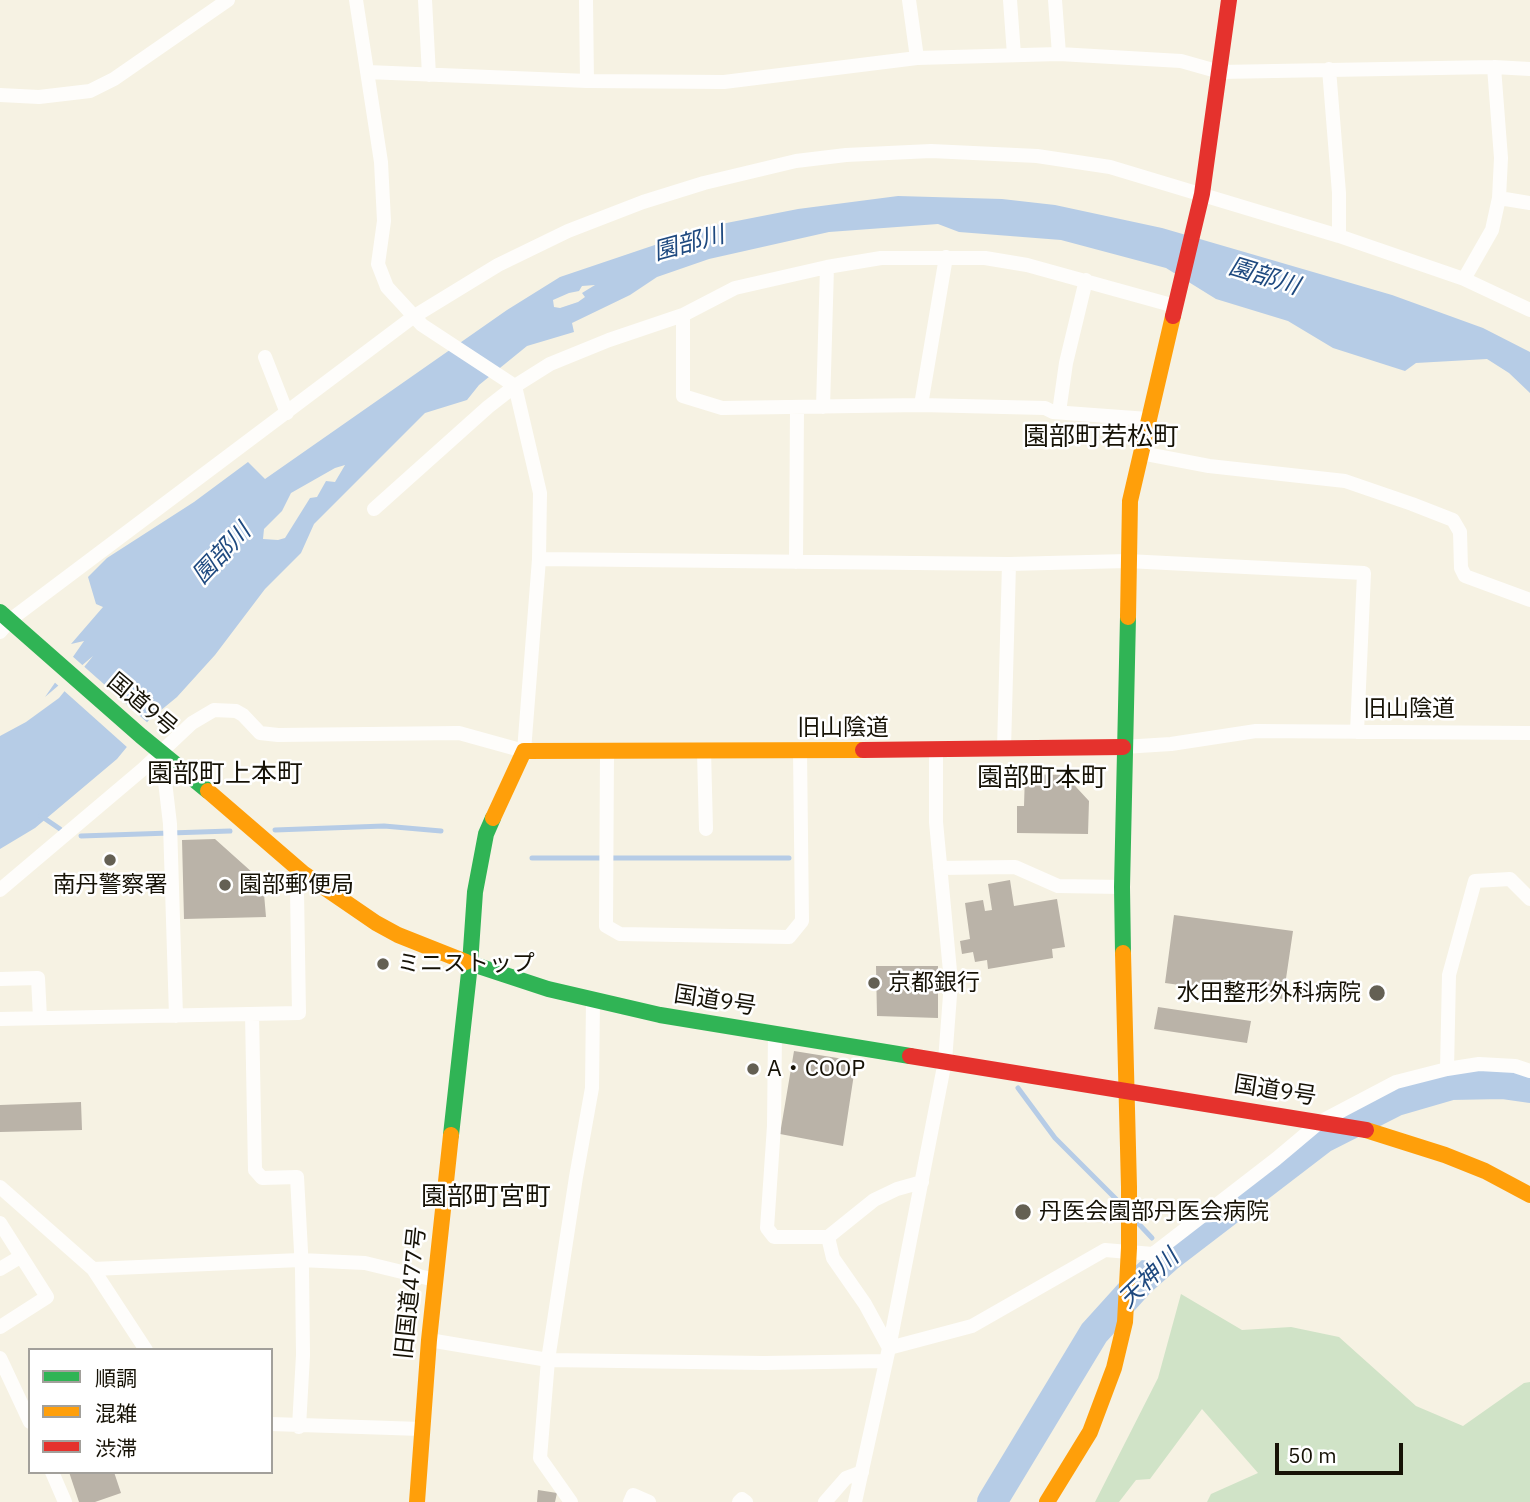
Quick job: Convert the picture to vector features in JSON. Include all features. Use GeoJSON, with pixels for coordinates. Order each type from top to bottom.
{"type":"FeatureCollection","features":[{"type":"Feature","properties":{"kind":"main road"},"geometry":{"type":"LineString","coordinates":[[1047,1502],[1090,1432],[1114,1368],[1125,1322],[1129,1186],[1122,887],[1130,501],[1200,198],[1229,0]]}},
{"type":"Feature","properties":{"kind":"main road","name":"国道9号"},"geometry":{"type":"LineString","coordinates":[[7,624],[303,873],[376,923],[411,941],[470,964],[593,1000],[660,1015],[1369,1130],[1485,1171],[1530,1195]]}},
{"type":"Feature","properties":{"kind":"main road","name":"旧山陰道"},"geometry":{"type":"LineString","coordinates":[[524,751],[1123,747]]}},
{"type":"Feature","properties":{"kind":"main road","name":"旧国道477号"},"geometry":{"type":"LineString","coordinates":[[417,1502],[429,1340],[470,964],[475,892],[486,834],[524,751]]}},
{"type":"Feature","properties":{"kind":"street"},"geometry":{"type":"LineString","coordinates":[[0,95],[39,97],[90,91],[114,79],[228,0]]}},
{"type":"Feature","properties":{"kind":"street"},"geometry":{"type":"LineString","coordinates":[[356,0],[381,162],[384,221],[378,264],[387,287],[417,321],[510,382],[540,493],[539,559],[524,751]]}},
{"type":"Feature","properties":{"kind":"street"},"geometry":{"type":"LineString","coordinates":[[425,0],[429,75]]}},
{"type":"Feature","properties":{"kind":"street"},"geometry":{"type":"LineString","coordinates":[[586,0],[587,81]]}},
{"type":"Feature","properties":{"kind":"street"},"geometry":{"type":"LineString","coordinates":[[909,0],[917,58]]}},
{"type":"Feature","properties":{"kind":"street"},"geometry":{"type":"LineString","coordinates":[[1010,0],[1014,55]]}},
{"type":"Feature","properties":{"kind":"street"},"geometry":{"type":"LineString","coordinates":[[1055,0],[1059,54]]}},
{"type":"Feature","properties":{"kind":"street"},"geometry":{"type":"LineString","coordinates":[[367,72],[587,81],[724,82],[917,58],[1059,54],[1181,61],[1220,72],[1494,67],[1530,69]]}},
{"type":"Feature","properties":{"kind":"street"},"geometry":{"type":"LineString","coordinates":[[1464,279],[1492,230],[1499,198],[1501,158],[1494,67]]}},
{"type":"Feature","properties":{"kind":"street"},"geometry":{"type":"LineString","coordinates":[[1329,69],[1339,193],[1339,236]]}},
{"type":"Feature","properties":{"kind":"street"},"geometry":{"type":"LineString","coordinates":[[7,624],[287,413],[498,265],[568,231],[643,202],[692,186],[796,161],[846,155],[931,151],[1037,156],[1110,167],[1200,198],[1339,236],[1464,279],[1530,310]]}},
{"type":"Feature","properties":{"kind":"street"},"geometry":{"type":"LineString","coordinates":[[1499,198],[1530,203]]}},
{"type":"Feature","properties":{"kind":"street"},"geometry":{"type":"LineString","coordinates":[[921,405],[946,257]]}},
{"type":"Feature","properties":{"kind":"street"},"geometry":{"type":"LineString","coordinates":[[374,509],[488,407],[510,382],[609,340],[683,315],[735,288],[881,258],[985,258],[1027,265],[1177,301]]}},
{"type":"Feature","properties":{"kind":"street"},"geometry":{"type":"LineString","coordinates":[[823,407],[827,267]]}},
{"type":"Feature","properties":{"kind":"street"},"geometry":{"type":"LineString","coordinates":[[1059,412],[1066,363],[1086,281]]}},
{"type":"Feature","properties":{"kind":"street"},"geometry":{"type":"LineString","coordinates":[[683,315],[683,396],[722,408],[921,405],[1045,408],[1059,412],[1148,419]]}},
{"type":"Feature","properties":{"kind":"street"},"geometry":{"type":"LineString","coordinates":[[265,358],[287,413]]}},
{"type":"Feature","properties":{"kind":"street"},"geometry":{"type":"LineString","coordinates":[[796,562],[797,407]]}},
{"type":"Feature","properties":{"kind":"street"},"geometry":{"type":"LineString","coordinates":[[1141,453],[1209,466],[1345,481],[1412,504],[1452,520],[1460,532],[1461,568],[1465,576],[1530,600]]}},
{"type":"Feature","properties":{"kind":"street"},"geometry":{"type":"LineString","coordinates":[[539,559],[1009,564],[1127,561],[1364,573],[1357,732]]}},
{"type":"Feature","properties":{"kind":"street"},"geometry":{"type":"LineString","coordinates":[[1004,749],[1009,564]]}},
{"type":"Feature","properties":{"kind":"street","name":"旧山陰道"},"geometry":{"type":"LineString","coordinates":[[0,890],[176,737],[203,715],[214,710],[226,709],[243,715],[260,733],[459,733],[524,751]]}},
{"type":"Feature","properties":{"kind":"street","name":"旧山陰道"},"geometry":{"type":"LineString","coordinates":[[1123,747],[1171,744],[1256,731],[1530,733]]}},
{"type":"Feature","properties":{"kind":"street"},"geometry":{"type":"LineString","coordinates":[[855,1502],[945,1060],[951,982],[936,822],[936,750]]}},
{"type":"Feature","properties":{"kind":"street"},"geometry":{"type":"LineString","coordinates":[[161,751],[170,826],[176,1016]]}},
{"type":"Feature","properties":{"kind":"street"},"geometry":{"type":"LineString","coordinates":[[607,751],[607,926],[620,934],[789,936],[803,921],[800,751]]}},
{"type":"Feature","properties":{"kind":"street"},"geometry":{"type":"LineString","coordinates":[[704,751],[706,828]]}},
{"type":"Feature","properties":{"kind":"street"},"geometry":{"type":"LineString","coordinates":[[940,868],[1015,867],[1058,886],[1122,887]]}},
{"type":"Feature","properties":{"kind":"street"},"geometry":{"type":"LineString","coordinates":[[0,1019],[299,1013],[297,891],[303,873]]}},
{"type":"Feature","properties":{"kind":"street"},"geometry":{"type":"LineString","coordinates":[[1447,1069],[1449,975],[1475,881],[1510,879],[1530,899]]}},
{"type":"Feature","properties":{"kind":"street"},"geometry":{"type":"LineString","coordinates":[[0,979],[38,978],[40,1018]]}},
{"type":"Feature","properties":{"kind":"street"},"geometry":{"type":"LineString","coordinates":[[571,1502],[540,1458],[548,1360],[592,1088],[593,1000]]}},
{"type":"Feature","properties":{"kind":"street"},"geometry":{"type":"LineString","coordinates":[[252,1014],[255,1171],[262,1178],[297,1177],[303,1355],[299,1427]]}},
{"type":"Feature","properties":{"kind":"street"},"geometry":{"type":"LineString","coordinates":[[775,1034],[774,1126],[767,1228],[774,1237],[828,1237],[874,1199],[922,1182]]}},
{"type":"Feature","properties":{"kind":"street"},"geometry":{"type":"LineString","coordinates":[[429,1340],[548,1360],[764,1363],[887,1354],[972,1326],[1105,1250],[1153,1254],[1326,1123],[1396,1082],[1479,1064],[1515,1066],[1530,1071]]}},
{"type":"Feature","properties":{"kind":"street"},"geometry":{"type":"LineString","coordinates":[[0,1187],[93,1269],[145,1348]]}},
{"type":"Feature","properties":{"kind":"street"},"geometry":{"type":"LineString","coordinates":[[0,1223],[47,1297],[0,1327]]}},
{"type":"Feature","properties":{"kind":"street"},"geometry":{"type":"LineString","coordinates":[[828,1237],[833,1258],[865,1304],[887,1354]]}},
{"type":"Feature","properties":{"kind":"street"},"geometry":{"type":"LineString","coordinates":[[0,1269],[20,1257]]}},
{"type":"Feature","properties":{"kind":"street"},"geometry":{"type":"LineString","coordinates":[[93,1269],[300,1260],[365,1263],[435,1280]]}},
{"type":"Feature","properties":{"kind":"street"},"geometry":{"type":"LineString","coordinates":[[0,1358],[28,1418]]}},
{"type":"Feature","properties":{"kind":"street"},"geometry":{"type":"LineString","coordinates":[[273,1424],[421,1429]]}},
{"type":"Feature","properties":{"kind":"street"},"geometry":{"type":"LineString","coordinates":[[825,1502],[846,1478],[862,1472]]}},
{"type":"Feature","properties":{"kind":"street"},"geometry":{"type":"LineString","coordinates":[[53,1474],[65,1502]]}},
{"type":"Feature","properties":{"kind":"street"},"geometry":{"type":"LineString","coordinates":[[630,1502],[633,1495],[649,1502]]}},
{"type":"Feature","properties":{"kind":"street"},"geometry":{"type":"LineString","coordinates":[[739,1502],[742,1499],[746,1502]]}},
{"type":"Feature","properties":{"kind":"green space"},"geometry":{"type":"Polygon","coordinates":[[[1181,1294],[1242,1330],[1291,1327],[1339,1337],[1416,1406],[1463,1426],[1524,1383],[1530,1382],[1530,1502],[1207,1502],[1211,1494],[1258,1473],[1202,1409],[1150,1479],[1136,1480],[1119,1502],[1095,1502],[1158,1378],[1181,1294]]]}},
{"type":"Feature","properties":{"kind":"water","name":"園部川"},"geometry":{"type":"Polygon","coordinates":[[[898,196],[1002,199],[1055,205],[1162,228],[1392,295],[1483,328],[1530,352],[1530,393],[1509,373],[1487,359],[1416,363],[1405,371],[1333,348],[1288,321],[1216,299],[1166,268],[1061,240],[959,232],[938,224],[829,232],[709,259],[657,277],[630,295],[572,323],[574,332],[527,346],[479,385],[467,400],[425,413],[314,524],[301,553],[265,589],[215,655],[177,697],[149,720],[117,759],[35,828],[0,849],[0,736],[26,722],[59,698],[93,656],[45,697],[84,641],[71,644],[103,607],[96,604],[88,577],[107,558],[194,502],[248,462],[265,479],[507,310],[560,277],[711,226],[798,209],[898,196]],[[595,285],[582,286],[579,291],[553,300],[554,307],[560,308],[578,302],[585,297],[582,293],[595,285]],[[345,465],[291,493],[282,511],[264,529],[263,539],[285,538],[310,498],[317,497],[326,481],[335,482],[345,465]]]}},
{"type":"Feature","properties":{"kind":"pier"},"geometry":{"type":"Polygon","coordinates":[[[71,655],[149,724],[128,748],[62,689],[68,682],[61,688],[52,680],[71,655]]]}},
{"type":"Feature","properties":{"kind":"building"},"geometry":{"type":"Polygon","coordinates":[[[1025,774],[1065,775],[1089,801],[1088,834],[1017,833],[1017,806],[1024,806],[1025,774]]]}},
{"type":"Feature","properties":{"kind":"building"},"geometry":{"type":"Polygon","coordinates":[[[215,839],[263,882],[266,917],[184,919],[182,840],[215,839]]]}},
{"type":"Feature","properties":{"kind":"building"},"geometry":{"type":"Polygon","coordinates":[[[1010,880],[1014,906],[1057,899],[1065,947],[1052,949],[1053,958],[988,969],[987,960],[975,962],[973,952],[962,954],[960,941],[970,939],[965,903],[983,900],[985,911],[992,910],[988,884],[1010,880]]]}},
{"type":"Feature","properties":{"kind":"building"},"geometry":{"type":"Polygon","coordinates":[[[1174,915],[1293,931],[1283,999],[1165,983],[1174,915]]]}},
{"type":"Feature","properties":{"kind":"building"},"geometry":{"type":"Polygon","coordinates":[[[876,966],[938,966],[938,1018],[877,1016],[876,966]]]}},
{"type":"Feature","properties":{"kind":"building"},"geometry":{"type":"Polygon","coordinates":[[[1158,1007],[1251,1021],[1247,1043],[1154,1029],[1158,1007]]]}},
{"type":"Feature","properties":{"kind":"building"},"geometry":{"type":"Polygon","coordinates":[[[794,1051],[856,1061],[843,1146],[780,1134],[794,1051]]]}},
{"type":"Feature","properties":{"kind":"building"},"geometry":{"type":"Polygon","coordinates":[[[81,1102],[82,1130],[0,1132],[0,1105],[81,1102]]]}},
{"type":"Feature","properties":{"kind":"building"},"geometry":{"type":"Polygon","coordinates":[[[70,1474],[115,1474],[121,1493],[95,1502],[79,1502],[70,1474]]]}},
{"type":"Feature","properties":{"kind":"building"},"geometry":{"type":"Polygon","coordinates":[[[538,1490],[557,1493],[555,1502],[537,1502],[538,1490]]]}},
{"type":"Feature","properties":{"kind":"waterway"},"geometry":{"type":"LineString","coordinates":[[41,816],[60,829]]}},
{"type":"Feature","properties":{"kind":"waterway"},"geometry":{"type":"LineString","coordinates":[[275,830],[384,826],[441,831]]}},
{"type":"Feature","properties":{"kind":"waterway"},"geometry":{"type":"LineString","coordinates":[[81,836],[230,831]]}},
{"type":"Feature","properties":{"kind":"waterway"},"geometry":{"type":"LineString","coordinates":[[532,858],[789,858]]}},
{"type":"Feature","properties":{"kind":"waterway","name":"天神川"},"geometry":{"type":"LineString","coordinates":[[992,1502],[1094,1333],[1141,1281],[1169,1256],[1323,1138],[1396,1101],[1451,1085],[1502,1084],[1530,1088]]}},
{"type":"Feature","properties":{"kind":"waterway"},"geometry":{"type":"LineString","coordinates":[[1018,1088],[1055,1138],[1123,1206]]}},
{"type":"Feature","properties":{"kind":"waterway"},"geometry":{"type":"LineString","coordinates":[[1136,1221],[1152,1238]]}},
{"type":"Feature","properties":{"kind":"traffic: fast"},"geometry":{"type":"LineString","coordinates":[[0,612],[208,791]]}},
{"type":"Feature","properties":{"kind":"traffic: fast"},"geometry":{"type":"LineString","coordinates":[[1123,953],[1128,617]]}},
{"type":"Feature","properties":{"kind":"traffic: fast"},"geometry":{"type":"LineString","coordinates":[[451,1135],[470,964],[475,892],[486,834],[493,818]]}},
{"type":"Feature","properties":{"kind":"traffic: fast"},"geometry":{"type":"LineString","coordinates":[[466,962],[548,989],[660,1015],[910,1056]]}},
{"type":"Feature","properties":{"kind":"traffic: slow"},"geometry":{"type":"LineString","coordinates":[[1128,617],[1130,501],[1173,316]]}},
{"type":"Feature","properties":{"kind":"traffic: slow"},"geometry":{"type":"LineString","coordinates":[[493,818],[524,751],[863,750]]}},
{"type":"Feature","properties":{"kind":"traffic: slow"},"geometry":{"type":"LineString","coordinates":[[208,791],[303,873],[376,923],[398,935],[466,962]]}},
{"type":"Feature","properties":{"kind":"traffic: slow"},"geometry":{"type":"LineString","coordinates":[[1047,1502],[1090,1432],[1114,1368],[1125,1322],[1129,1187],[1123,953]]}},
{"type":"Feature","properties":{"kind":"traffic: slow"},"geometry":{"type":"LineString","coordinates":[[1366,1130],[1445,1155],[1485,1171],[1530,1195]]}},
{"type":"Feature","properties":{"kind":"traffic: slow"},"geometry":{"type":"LineString","coordinates":[[417,1502],[429,1340],[451,1135]]}},
{"type":"Feature","properties":{"kind":"traffic: jam"},"geometry":{"type":"LineString","coordinates":[[1173,316],[1202,194],[1229,0]]}},
{"type":"Feature","properties":{"kind":"traffic: jam"},"geometry":{"type":"LineString","coordinates":[[863,750],[1123,747]]}},
{"type":"Feature","properties":{"kind":"traffic: jam"},"geometry":{"type":"LineString","coordinates":[[910,1056],[1366,1130]]}},
{"type":"Feature","properties":{"kind":"place","name":"南丹警察署"},"geometry":{"type":"Point","coordinates":[110,860]}},
{"type":"Feature","properties":{"kind":"place","name":"園部郵便局"},"geometry":{"type":"Point","coordinates":[225,885]}},
{"type":"Feature","properties":{"kind":"place","name":"ミニストップ"},"geometry":{"type":"Point","coordinates":[383,964]}},
{"type":"Feature","properties":{"kind":"place","name":"京都銀行"},"geometry":{"type":"Point","coordinates":[874,983]}},
{"type":"Feature","properties":{"kind":"place","name":"水田整形外科病院"},"geometry":{"type":"Point","coordinates":[1377,993]}},
{"type":"Feature","properties":{"kind":"place","name":"A・COOP"},"geometry":{"type":"Point","coordinates":[753,1069]}},
{"type":"Feature","properties":{"kind":"place","name":"丹医会園部丹医会病院"},"geometry":{"type":"Point","coordinates":[1023,1212]}},
{"type":"Feature","properties":{"kind":"district","name":"園部町若松町"},"geometry":{"type":"Point","coordinates":[1101,437]}},
{"type":"Feature","properties":{"kind":"district","name":"園部町上本町"},"geometry":{"type":"Point","coordinates":[225,774]}},
{"type":"Feature","properties":{"kind":"district","name":"園部町本町"},"geometry":{"type":"Point","coordinates":[1042,778]}},
{"type":"Feature","properties":{"kind":"district","name":"園部町宮町"},"geometry":{"type":"Point","coordinates":[486,1197]}}]}
